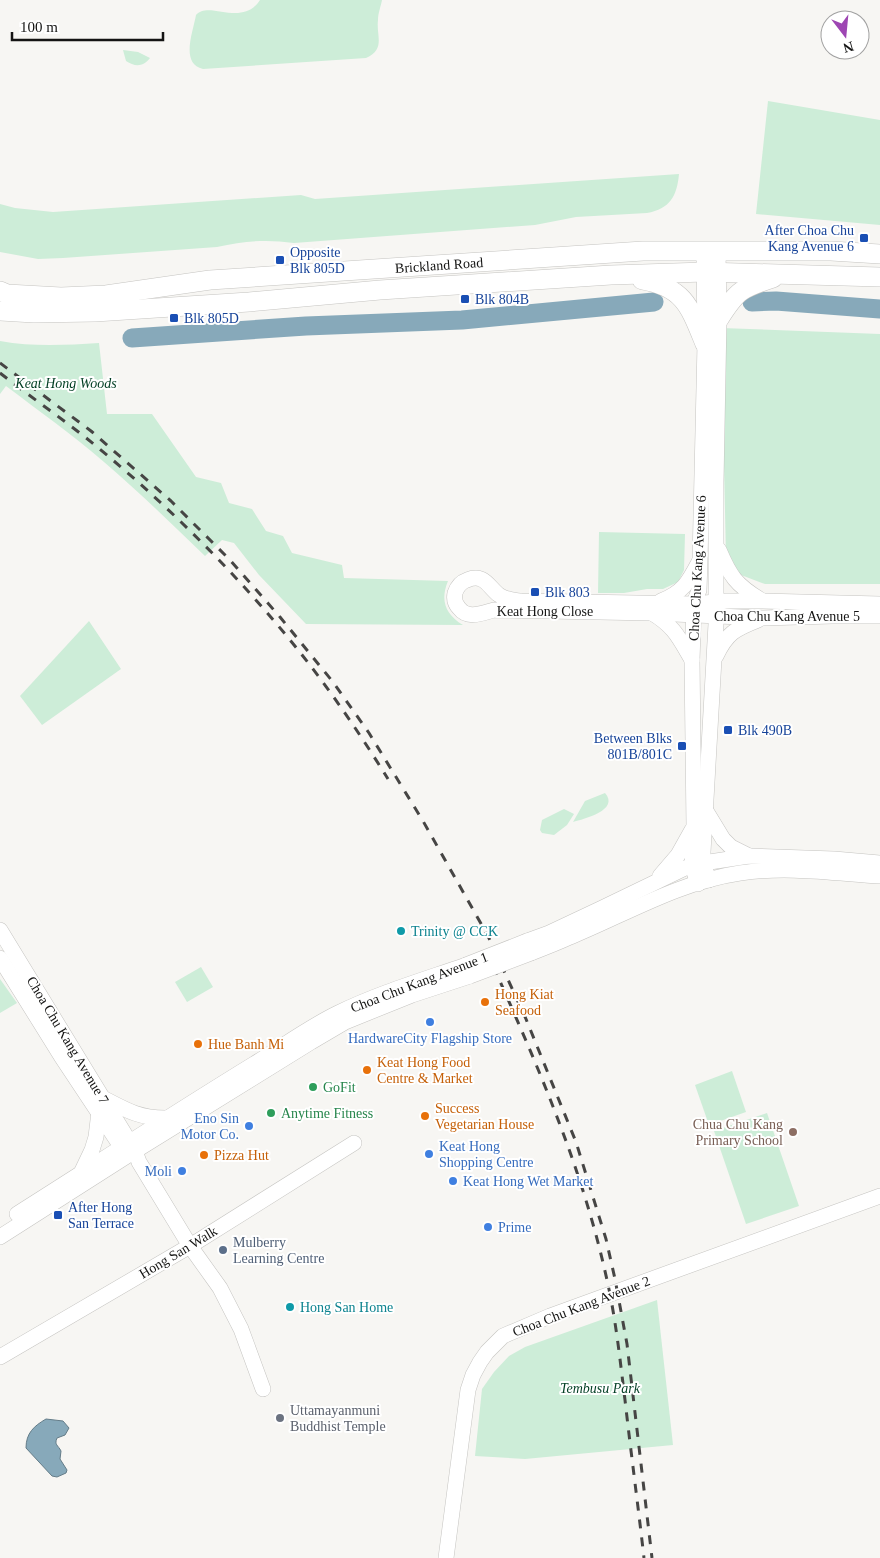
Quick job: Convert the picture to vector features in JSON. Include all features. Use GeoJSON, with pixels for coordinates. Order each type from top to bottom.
{"type":"FeatureCollection","features":[{"type":"Feature","properties":{"kind":"main road","name":"Brickland Road"},"geometry":{"type":"LineString","coordinates":[[0,291],[7,294],[61,297],[106,295],[210,280],[643,251],[830,251],[880,254]]}},
{"type":"Feature","properties":{"kind":"main road","name":"Brickland Road"},"geometry":{"type":"LineString","coordinates":[[0,311],[34,314],[95,312],[611,275],[711,272],[880,277]]}},
{"type":"Feature","properties":{"kind":"main road"},"geometry":{"type":"LineString","coordinates":[[719,319],[728,304],[747,287],[787,274]]}},
{"type":"Feature","properties":{"kind":"main road"},"geometry":{"type":"LineString","coordinates":[[611,275],[660,283],[674,291],[686,303],[694,316],[705,344]]}},
{"type":"Feature","properties":{"kind":"street","name":"Choa Chu Kang Avenue 6"},"geometry":{"type":"LineString","coordinates":[[703,882],[698,864],[694,826],[692,660],[694,610],[699,590],[705,344],[711,251]]}},
{"type":"Feature","properties":{"kind":"street","name":"Choa Chu Kang Avenue 6"},"geometry":{"type":"LineString","coordinates":[[698,864],[706,811],[716,609],[719,319],[711,272]]}},
{"type":"Feature","properties":{"kind":"street"},"geometry":{"type":"LineString","coordinates":[[716,544],[730,575],[745,590],[761,601]]}},
{"type":"Feature","properties":{"kind":"street"},"geometry":{"type":"LineString","coordinates":[[692,660],[677,634],[655,608],[679,591],[691,577],[700,561]]}},
{"type":"Feature","properties":{"kind":"street","name":"Keat Hong Close"},"geometry":{"type":"LineString","coordinates":[[655,608],[494,610],[473,615],[460,610],[454,598],[455,591],[463,581],[479,578],[484,580],[499,596],[507,600],[694,610]]}},
{"type":"Feature","properties":{"kind":"street","name":"Choa Chu Kang Avenue 5"},"geometry":{"type":"LineString","coordinates":[[694,610],[716,609],[761,601],[880,604]]}},
{"type":"Feature","properties":{"kind":"street","name":"Choa Chu Kang Avenue 5"},"geometry":{"type":"LineString","coordinates":[[716,609],[763,618],[880,616]]}},
{"type":"Feature","properties":{"kind":"street"},"geometry":{"type":"LineString","coordinates":[[714,659],[732,632],[763,618]]}},
{"type":"Feature","properties":{"kind":"street"},"geometry":{"type":"LineString","coordinates":[[706,811],[722,839],[731,847],[749,856]]}},
{"type":"Feature","properties":{"kind":"street"},"geometry":{"type":"LineString","coordinates":[[653,884],[678,855],[694,826]]}},
{"type":"Feature","properties":{"kind":"street","name":"Choa Chu Kang Avenue 1"},"geometry":{"type":"LineString","coordinates":[[529,947],[549,933],[698,864],[749,856],[880,862]]}},
{"type":"Feature","properties":{"kind":"street","name":"Choa Chu Kang Avenue 1"},"geometry":{"type":"LineString","coordinates":[[0,1237],[130,1152],[345,1022],[468,971],[529,947],[570,937],[637,906],[703,882],[740,873],[797,871],[880,876]]}},
{"type":"Feature","properties":{"kind":"street"},"geometry":{"type":"LineString","coordinates":[[621,899],[631,899],[637,906]]}},
{"type":"Feature","properties":{"kind":"street","name":"Choa Chu Kang Avenue 7"},"geometry":{"type":"LineString","coordinates":[[2,938],[130,1152],[190,1246],[220,1288],[241,1329],[263,1389]]}},
{"type":"Feature","properties":{"kind":"street","name":"Choa Chu Kang Avenue 7"},"geometry":{"type":"LineString","coordinates":[[0,958],[61,1056],[101,1105]]}},
{"type":"Feature","properties":{"kind":"street","name":"Choa Chu Kang Avenue 1"},"geometry":{"type":"LineString","coordinates":[[0,1224],[82,1171],[130,1152],[165,1118],[305,1031],[338,1013],[384,994],[468,971]]}},
{"type":"Feature","properties":{"kind":"street"},"geometry":{"type":"LineString","coordinates":[[82,1171],[96,1137],[101,1105],[150,1118],[165,1118]]}},
{"type":"Feature","properties":{"kind":"street","name":"Hong San Walk"},"geometry":{"type":"LineString","coordinates":[[0,1356],[190,1246],[354,1144]]}},
{"type":"Feature","properties":{"kind":"street","name":"Choa Chu Kang Avenue 2"},"geometry":{"type":"LineString","coordinates":[[446,1558],[468,1390],[480,1362],[503,1336],[550,1316],[880,1196]]}},
{"type":"Feature","properties":{"kind":"green space"},"geometry":{"type":"Polygon","coordinates":[[[260,0],[382,0],[378,17],[379,42],[376,51],[366,58],[203,69],[196,66],[192,61],[190,46],[196,15],[202,11],[209,10],[235,13],[244,12],[253,8],[260,0]]]}},
{"type":"Feature","properties":{"kind":"green space"},"geometry":{"type":"Polygon","coordinates":[[[123,50],[138,52],[150,58],[142,64],[133,64],[126,61],[123,50]]]}},
{"type":"Feature","properties":{"kind":"green space"},"geometry":{"type":"Polygon","coordinates":[[[768,101],[880,120],[880,225],[756,214],[768,101]]]}},
{"type":"Feature","properties":{"kind":"green space"},"geometry":{"type":"Polygon","coordinates":[[[679,174],[674,195],[667,205],[647,213],[576,217],[535,225],[294,243],[255,241],[217,247],[63,258],[38,259],[0,252],[0,204],[15,208],[53,212],[301,195],[315,199],[679,174]]]}},
{"type":"Feature","properties":{"kind":"green space"},"geometry":{"type":"Polygon","coordinates":[[[721,328],[880,334],[880,584],[765,584],[741,575],[726,557],[721,328]]]}},
{"type":"Feature","properties":{"kind":"green space","name":"Keat Hong Woods"},"geometry":{"type":"Polygon","coordinates":[[[0,341],[37,345],[99,343],[107,414],[152,414],[196,477],[221,483],[229,503],[252,509],[266,531],[283,536],[292,553],[342,565],[344,578],[448,581],[444,594],[446,606],[452,616],[463,625],[306,624],[259,575],[234,543],[222,540],[205,556],[130,485],[80,442],[6,386],[0,394],[0,341]]]}},
{"type":"Feature","properties":{"kind":"green space"},"geometry":{"type":"Polygon","coordinates":[[[599,532],[685,534],[684,570],[678,582],[663,589],[647,589],[624,593],[598,593],[599,532]]]}},
{"type":"Feature","properties":{"kind":"green space"},"geometry":{"type":"Polygon","coordinates":[[[89,621],[121,669],[42,725],[20,696],[89,621]]]}},
{"type":"Feature","properties":{"kind":"green space"},"geometry":{"type":"Polygon","coordinates":[[[605,793],[608,804],[604,809],[592,816],[573,822],[585,801],[605,793]]]}},
{"type":"Feature","properties":{"kind":"green space"},"geometry":{"type":"Polygon","coordinates":[[[564,809],[574,814],[567,825],[554,835],[542,833],[540,830],[542,820],[564,809]]]}},
{"type":"Feature","properties":{"kind":"green space"},"geometry":{"type":"Polygon","coordinates":[[[201,967],[213,987],[187,1002],[175,982],[201,967]]]}},
{"type":"Feature","properties":{"kind":"green space"},"geometry":{"type":"Polygon","coordinates":[[[0,979],[17,1003],[0,1013],[0,979]]]}},
{"type":"Feature","properties":{"kind":"green space"},"geometry":{"type":"Polygon","coordinates":[[[732,1071],[746,1112],[709,1125],[695,1085],[732,1071]]]}},
{"type":"Feature","properties":{"kind":"green space"},"geometry":{"type":"Polygon","coordinates":[[[767,1113],[799,1206],[746,1224],[714,1131],[767,1113]]]}},
{"type":"Feature","properties":{"kind":"green space","name":"Tembusu Park"},"geometry":{"type":"Polygon","coordinates":[[[657,1300],[673,1445],[525,1459],[475,1456],[482,1389],[509,1356],[525,1347],[657,1300]]]}},
{"type":"Feature","properties":{"kind":"water"},"geometry":{"type":"Polygon","coordinates":[[[46,1419],[63,1421],[69,1428],[65,1435],[56,1440],[56,1444],[61,1451],[60,1459],[67,1470],[66,1473],[57,1477],[52,1476],[26,1448],[29,1434],[38,1424],[46,1419]]]}},
{"type":"Feature","properties":{"kind":"waterway"},"geometry":{"type":"LineString","coordinates":[[752,302],[776,301],[880,309]]}},
{"type":"Feature","properties":{"kind":"waterway"},"geometry":{"type":"LineString","coordinates":[[132,338],[306,326],[462,320],[654,302]]}},
{"type":"Feature","properties":{"kind":"railway"},"geometry":{"type":"LineString","coordinates":[[0,363],[91,431],[171,501],[229,559],[280,617],[333,682],[369,733],[423,821],[488,936],[526,1019],[576,1142],[606,1239],[627,1344],[652,1558]]}},
{"type":"Feature","properties":{"kind":"railway"},"geometry":{"type":"LineString","coordinates":[[0,373],[110,458],[160,502],[232,573],[291,641],[320,679],[362,738],[388,779]]}},
{"type":"Feature","properties":{"kind":"railway"},"geometry":{"type":"LineString","coordinates":[[486,950],[555,1112],[597,1237],[615,1325],[644,1558]]}},
{"type":"Feature","properties":{"kind":"place","name":"After Choa Chu Kang Avenue 6"},"geometry":{"type":"Point","coordinates":[864,238]}},
{"type":"Feature","properties":{"kind":"place","name":"Opposite Blk 805D"},"geometry":{"type":"Point","coordinates":[280,260]}},
{"type":"Feature","properties":{"kind":"place","name":"Blk 804B"},"geometry":{"type":"Point","coordinates":[465,299]}},
{"type":"Feature","properties":{"kind":"place","name":"Blk 805D"},"geometry":{"type":"Point","coordinates":[174,318]}},
{"type":"Feature","properties":{"kind":"place","name":"Blk 803"},"geometry":{"type":"Point","coordinates":[535,592]}},
{"type":"Feature","properties":{"kind":"place","name":"Blk 490B"},"geometry":{"type":"Point","coordinates":[728,730]}},
{"type":"Feature","properties":{"kind":"place","name":"Between Blks 801B/801C"},"geometry":{"type":"Point","coordinates":[682,746]}},
{"type":"Feature","properties":{"kind":"place","name":"Trinity @ CCK"},"geometry":{"type":"Point","coordinates":[401,931]}},
{"type":"Feature","properties":{"kind":"place","name":"Hong Kiat Seafood"},"geometry":{"type":"Point","coordinates":[485,1002]}},
{"type":"Feature","properties":{"kind":"place","name":"HardwareCity Flagship Store"},"geometry":{"type":"Point","coordinates":[430,1022]}},
{"type":"Feature","properties":{"kind":"place","name":"Hue Banh Mi"},"geometry":{"type":"Point","coordinates":[198,1044]}},
{"type":"Feature","properties":{"kind":"place","name":"Keat Hong Food Centre & Market"},"geometry":{"type":"Point","coordinates":[367,1070]}},
{"type":"Feature","properties":{"kind":"place","name":"GoFit"},"geometry":{"type":"Point","coordinates":[313,1087]}},
{"type":"Feature","properties":{"kind":"place","name":"Anytime Fitness"},"geometry":{"type":"Point","coordinates":[271,1113]}},
{"type":"Feature","properties":{"kind":"place","name":"Success Vegetarian House"},"geometry":{"type":"Point","coordinates":[425,1116]}},
{"type":"Feature","properties":{"kind":"place","name":"Eno Sin Motor Co."},"geometry":{"type":"Point","coordinates":[249,1126]}},
{"type":"Feature","properties":{"kind":"place","name":"Chua Chu Kang Primary School"},"geometry":{"type":"Point","coordinates":[793,1132]}},
{"type":"Feature","properties":{"kind":"place","name":"Keat Hong Shopping Centre"},"geometry":{"type":"Point","coordinates":[429,1154]}},
{"type":"Feature","properties":{"kind":"place","name":"Pizza Hut"},"geometry":{"type":"Point","coordinates":[204,1155]}},
{"type":"Feature","properties":{"kind":"place","name":"Moli"},"geometry":{"type":"Point","coordinates":[182,1171]}},
{"type":"Feature","properties":{"kind":"place","name":"Keat Hong Wet Market"},"geometry":{"type":"Point","coordinates":[453,1181]}},
{"type":"Feature","properties":{"kind":"place","name":"After Hong San Terrace"},"geometry":{"type":"Point","coordinates":[58,1215]}},
{"type":"Feature","properties":{"kind":"place","name":"Prime"},"geometry":{"type":"Point","coordinates":[488,1227]}},
{"type":"Feature","properties":{"kind":"place","name":"Mulberry Learning Centre"},"geometry":{"type":"Point","coordinates":[223,1250]}},
{"type":"Feature","properties":{"kind":"place","name":"Hong San Home"},"geometry":{"type":"Point","coordinates":[290,1307]}},
{"type":"Feature","properties":{"kind":"place","name":"Uttamayanmuni Buddhist Temple"},"geometry":{"type":"Point","coordinates":[280,1418]}}]}
